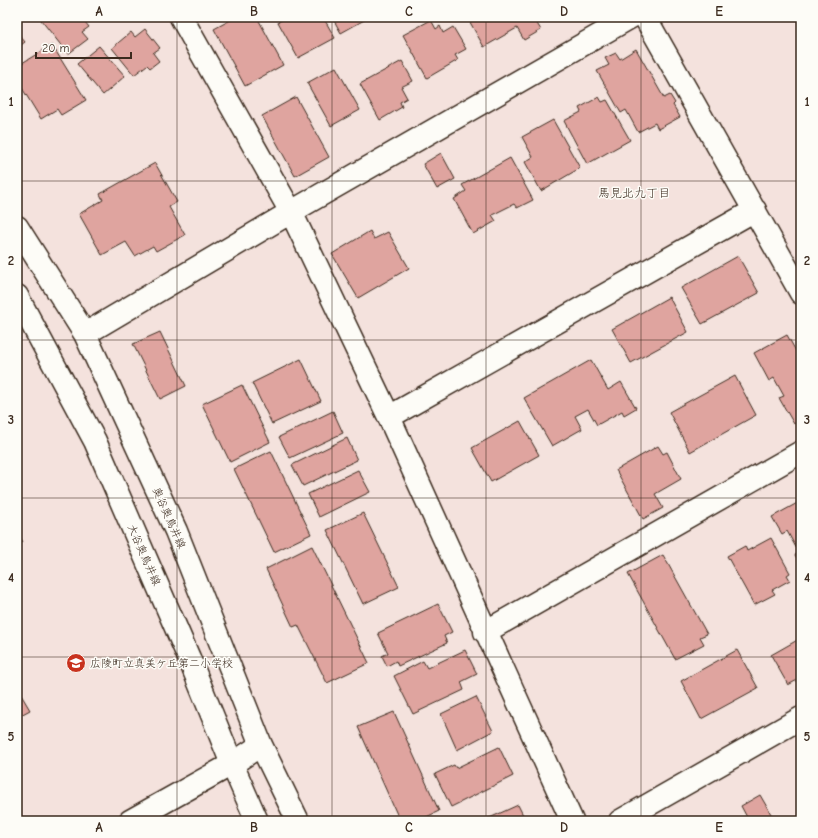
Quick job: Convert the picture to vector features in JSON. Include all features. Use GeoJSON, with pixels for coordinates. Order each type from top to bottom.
{"type":"FeatureCollection","features":[{"type":"Feature","properties":{"kind":"street"},"geometry":{"type":"LineString","coordinates":[[85,334],[291,212],[631,17]]}},
{"type":"Feature","properties":{"kind":"street"},"geometry":{"type":"LineString","coordinates":[[645,17],[801,293]]}},
{"type":"Feature","properties":{"kind":"street"},"geometry":{"type":"LineString","coordinates":[[184,18],[291,212],[389,417],[485,632],[572,821]]}},
{"type":"Feature","properties":{"kind":"street"},"geometry":{"type":"LineString","coordinates":[[389,417],[754,210]]}},
{"type":"Feature","properties":{"kind":"street","name":"奥谷奥鳥井線"},"geometry":{"type":"LineString","coordinates":[[17,227],[85,334],[176,531],[261,745],[298,821]]}},
{"type":"Feature","properties":{"kind":"street","name":"大谷奥鳥井線"},"geometry":{"type":"LineString","coordinates":[[17,296],[94,441],[189,658],[257,821]]}},
{"type":"Feature","properties":{"kind":"street"},"geometry":{"type":"LineString","coordinates":[[485,632],[801,452]]}},
{"type":"Feature","properties":{"kind":"street"},"geometry":{"type":"LineString","coordinates":[[620,821],[801,718]]}},
{"type":"Feature","properties":{"kind":"street"},"geometry":{"type":"LineString","coordinates":[[130,821],[232,764],[261,745]]}},
{"type":"Feature","properties":{"kind":"building"},"geometry":{"type":"Polygon","coordinates":[[[45,17],[81,17],[89,27],[82,32],[88,39],[68,54],[41,20],[45,17]]]}},
{"type":"Feature","properties":{"kind":"building"},"geometry":{"type":"Polygon","coordinates":[[[236,17],[257,17],[283,65],[245,86],[214,29],[236,17]]]}},
{"type":"Feature","properties":{"kind":"building"},"geometry":{"type":"Polygon","coordinates":[[[287,17],[323,17],[335,38],[298,58],[278,22],[287,17]]]}},
{"type":"Feature","properties":{"kind":"building"},"geometry":{"type":"Polygon","coordinates":[[[332,17],[365,17],[366,19],[341,33],[332,17]]]}},
{"type":"Feature","properties":{"kind":"building"},"geometry":{"type":"Polygon","coordinates":[[[467,17],[533,17],[541,30],[524,40],[517,28],[484,47],[467,17]]]}},
{"type":"Feature","properties":{"kind":"building"},"geometry":{"type":"Polygon","coordinates":[[[431,20],[436,29],[440,26],[443,33],[453,27],[466,49],[455,55],[458,60],[427,78],[403,35],[431,20]]]}},
{"type":"Feature","properties":{"kind":"building"},"geometry":{"type":"Polygon","coordinates":[[[145,29],[160,48],[153,53],[159,61],[150,68],[147,65],[134,75],[112,48],[131,32],[135,37],[145,29]]]}},
{"type":"Feature","properties":{"kind":"building"},"geometry":{"type":"Polygon","coordinates":[[[17,32],[25,42],[17,48],[17,32]]]}},
{"type":"Feature","properties":{"kind":"building"},"geometry":{"type":"Polygon","coordinates":[[[52,45],[86,100],[61,115],[57,109],[41,119],[17,80],[17,66],[52,45]]]}},
{"type":"Feature","properties":{"kind":"building"},"geometry":{"type":"Polygon","coordinates":[[[99,46],[125,76],[103,95],[77,64],[99,46]]]}},
{"type":"Feature","properties":{"kind":"building"},"geometry":{"type":"Polygon","coordinates":[[[636,49],[664,98],[670,95],[675,103],[673,105],[680,117],[658,129],[655,123],[638,132],[626,110],[621,113],[597,71],[609,65],[605,58],[616,53],[620,59],[636,49]]]}},
{"type":"Feature","properties":{"kind":"building"},"geometry":{"type":"Polygon","coordinates":[[[402,61],[413,81],[401,87],[407,98],[400,102],[402,107],[380,120],[360,84],[402,61]]]}},
{"type":"Feature","properties":{"kind":"building"},"geometry":{"type":"Polygon","coordinates":[[[336,67],[360,110],[331,126],[307,83],[336,67]]]}},
{"type":"Feature","properties":{"kind":"building"},"geometry":{"type":"Polygon","coordinates":[[[296,97],[329,157],[295,176],[262,116],[296,97]]]}},
{"type":"Feature","properties":{"kind":"building"},"geometry":{"type":"Polygon","coordinates":[[[599,97],[602,102],[607,100],[630,140],[587,164],[564,121],[581,112],[579,108],[599,97]]]}},
{"type":"Feature","properties":{"kind":"building"},"geometry":{"type":"Polygon","coordinates":[[[553,120],[580,168],[541,191],[525,162],[533,157],[522,137],[553,120]]]}},
{"type":"Feature","properties":{"kind":"building"},"geometry":{"type":"Polygon","coordinates":[[[441,153],[455,179],[437,189],[423,164],[441,153]]]}},
{"type":"Feature","properties":{"kind":"building"},"geometry":{"type":"Polygon","coordinates":[[[510,158],[533,200],[517,208],[514,204],[492,215],[496,221],[473,234],[454,199],[466,191],[462,185],[510,158]]]}},
{"type":"Feature","properties":{"kind":"building"},"geometry":{"type":"Polygon","coordinates":[[[155,163],[177,202],[169,207],[185,235],[156,251],[153,246],[135,256],[126,242],[102,255],[79,214],[103,200],[100,194],[155,163]]]}},
{"type":"Feature","properties":{"kind":"building"},"geometry":{"type":"Polygon","coordinates":[[[370,231],[374,239],[388,232],[409,268],[358,298],[332,254],[370,231]]]}},
{"type":"Feature","properties":{"kind":"building"},"geometry":{"type":"Polygon","coordinates":[[[738,256],[759,293],[702,324],[681,288],[738,256]]]}},
{"type":"Feature","properties":{"kind":"building"},"geometry":{"type":"Polygon","coordinates":[[[669,297],[688,332],[631,363],[612,329],[669,297]]]}},
{"type":"Feature","properties":{"kind":"building"},"geometry":{"type":"Polygon","coordinates":[[[160,332],[186,386],[160,399],[133,344],[160,332]]]}},
{"type":"Feature","properties":{"kind":"building"},"geometry":{"type":"Polygon","coordinates":[[[787,335],[801,360],[801,419],[794,424],[779,398],[784,396],[774,378],[769,381],[754,353],[787,335]]]}},
{"type":"Feature","properties":{"kind":"building"},"geometry":{"type":"Polygon","coordinates":[[[301,359],[321,401],[272,424],[252,383],[301,359]]]}},
{"type":"Feature","properties":{"kind":"building"},"geometry":{"type":"Polygon","coordinates":[[[591,360],[608,390],[621,382],[636,408],[624,415],[622,411],[597,425],[588,409],[575,416],[582,429],[552,446],[524,398],[591,360]]]}},
{"type":"Feature","properties":{"kind":"building"},"geometry":{"type":"Polygon","coordinates":[[[735,376],[756,415],[690,452],[669,412],[735,376]]]}},
{"type":"Feature","properties":{"kind":"building"},"geometry":{"type":"Polygon","coordinates":[[[242,385],[270,442],[230,462],[202,404],[242,385]]]}},
{"type":"Feature","properties":{"kind":"building"},"geometry":{"type":"Polygon","coordinates":[[[333,411],[343,433],[290,458],[279,437],[333,411]]]}},
{"type":"Feature","properties":{"kind":"building"},"geometry":{"type":"Polygon","coordinates":[[[520,421],[539,455],[491,482],[472,448],[520,421]]]}},
{"type":"Feature","properties":{"kind":"building"},"geometry":{"type":"Polygon","coordinates":[[[347,438],[357,460],[303,486],[292,465],[347,438]]]}},
{"type":"Feature","properties":{"kind":"building"},"geometry":{"type":"Polygon","coordinates":[[[658,446],[663,454],[667,452],[681,479],[655,494],[663,508],[643,519],[616,470],[658,446]]]}},
{"type":"Feature","properties":{"kind":"building"},"geometry":{"type":"Polygon","coordinates":[[[271,451],[311,534],[274,552],[234,469],[271,451]]]}},
{"type":"Feature","properties":{"kind":"building"},"geometry":{"type":"Polygon","coordinates":[[[358,470],[370,492],[319,517],[308,494],[358,470]]]}},
{"type":"Feature","properties":{"kind":"building"},"geometry":{"type":"Polygon","coordinates":[[[801,501],[801,566],[795,555],[799,553],[787,531],[782,534],[772,517],[801,501]]]}},
{"type":"Feature","properties":{"kind":"building"},"geometry":{"type":"Polygon","coordinates":[[[363,513],[399,587],[363,604],[327,530],[363,513]]]}},
{"type":"Feature","properties":{"kind":"building"},"geometry":{"type":"Polygon","coordinates":[[[17,532],[23,542],[17,546],[17,532]]]}},
{"type":"Feature","properties":{"kind":"building"},"geometry":{"type":"Polygon","coordinates":[[[771,538],[790,573],[787,575],[790,580],[772,590],[775,594],[754,605],[727,556],[745,546],[747,551],[771,538]]]}},
{"type":"Feature","properties":{"kind":"building"},"geometry":{"type":"Polygon","coordinates":[[[312,546],[369,663],[327,683],[298,625],[293,627],[266,569],[312,546]]]}},
{"type":"Feature","properties":{"kind":"building"},"geometry":{"type":"Polygon","coordinates":[[[663,555],[707,634],[700,637],[704,644],[675,659],[628,574],[663,555]]]}},
{"type":"Feature","properties":{"kind":"building"},"geometry":{"type":"Polygon","coordinates":[[[438,604],[452,632],[444,636],[447,643],[398,666],[396,661],[387,666],[382,656],[388,653],[378,633],[438,604]]]}},
{"type":"Feature","properties":{"kind":"building"},"geometry":{"type":"Polygon","coordinates":[[[801,638],[801,678],[788,685],[771,655],[801,638]]]}},
{"type":"Feature","properties":{"kind":"building"},"geometry":{"type":"Polygon","coordinates":[[[465,650],[477,674],[461,682],[464,690],[413,714],[394,676],[423,661],[427,668],[465,650]]]}},
{"type":"Feature","properties":{"kind":"building"},"geometry":{"type":"Polygon","coordinates":[[[737,650],[758,688],[701,719],[681,681],[737,650]]]}},
{"type":"Feature","properties":{"kind":"building"},"geometry":{"type":"Polygon","coordinates":[[[17,688],[30,710],[17,717],[17,688]]]}},
{"type":"Feature","properties":{"kind":"building"},"geometry":{"type":"Polygon","coordinates":[[[476,697],[493,731],[457,750],[441,714],[476,697]]]}},
{"type":"Feature","properties":{"kind":"building"},"geometry":{"type":"Polygon","coordinates":[[[394,712],[439,811],[418,821],[400,821],[358,727],[394,712]]]}},
{"type":"Feature","properties":{"kind":"building"},"geometry":{"type":"Polygon","coordinates":[[[499,747],[513,776],[451,807],[435,774],[454,765],[456,768],[499,747]]]}},
{"type":"Feature","properties":{"kind":"building"},"geometry":{"type":"Polygon","coordinates":[[[760,795],[775,821],[749,821],[741,806],[760,795]]]}},
{"type":"Feature","properties":{"kind":"building"},"geometry":{"type":"Polygon","coordinates":[[[518,805],[526,821],[483,821],[518,805]]]}},
{"type":"Feature","properties":{"kind":"place","name":"広陵町立真美ケ丘第二小学校"},"geometry":{"type":"Point","coordinates":[76,663]}},
{"type":"Feature","properties":{"kind":"district","name":"馬見北九丁目"},"geometry":{"type":"Point","coordinates":[634,193]}}]}
